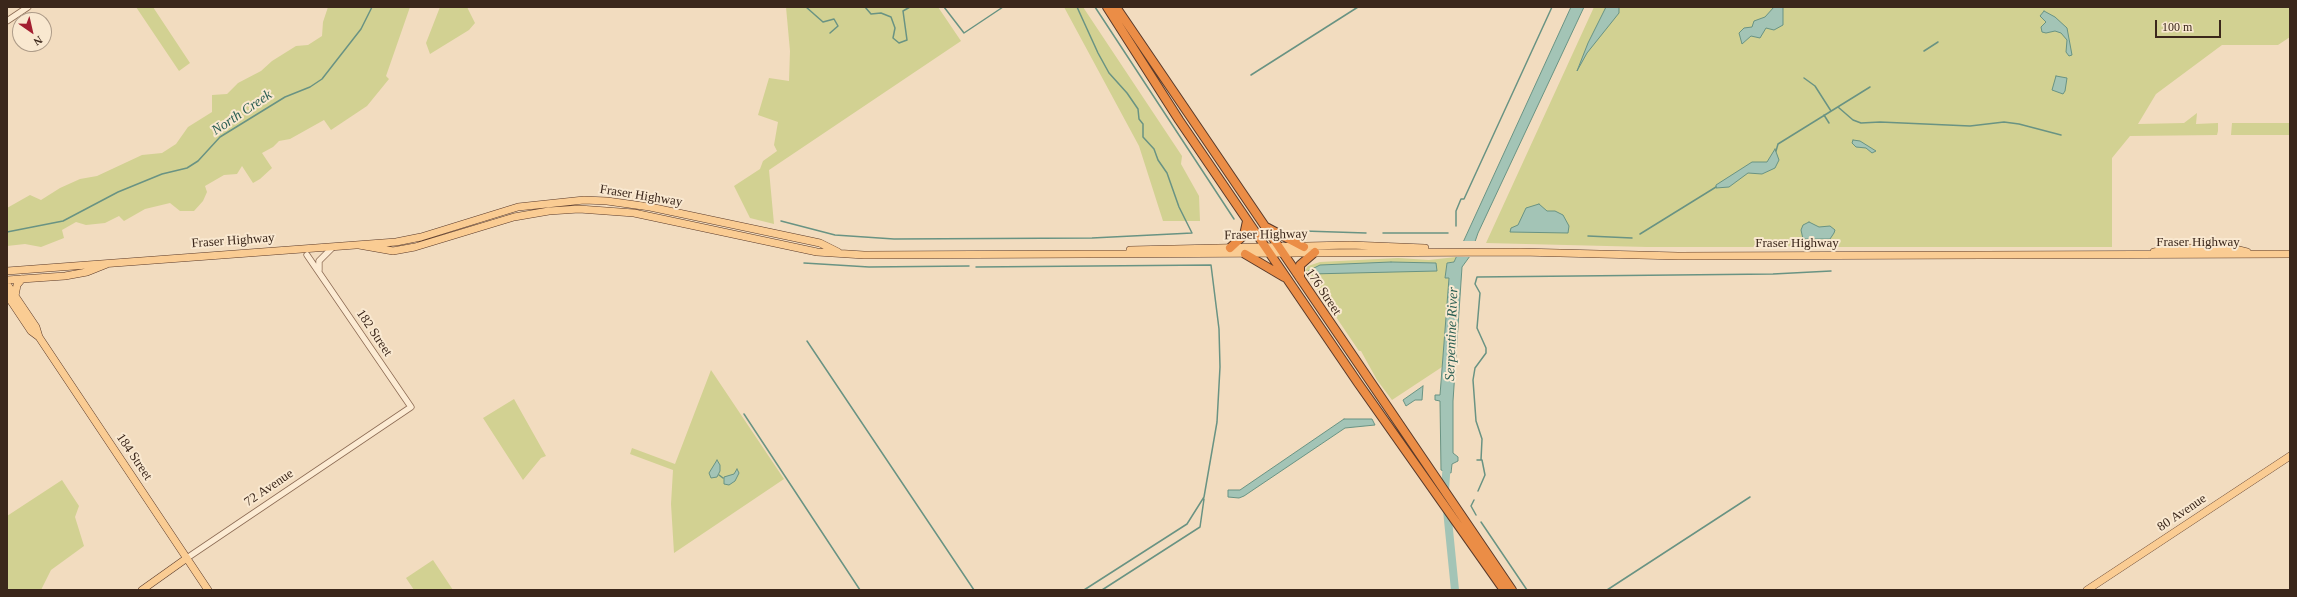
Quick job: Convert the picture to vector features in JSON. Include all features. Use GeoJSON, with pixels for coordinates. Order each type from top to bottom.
{"type":"FeatureCollection","features":[{"type":"Feature","properties":{"kind":"highway","name":"176 Street"},"geometry":{"type":"LineString","coordinates":[[1107,7],[1179,120],[1247,221],[1504,590]]}},
{"type":"Feature","properties":{"kind":"highway","name":"176 Street"},"geometry":{"type":"LineString","coordinates":[[1116,7],[1512,590]]}},
{"type":"Feature","properties":{"kind":"highway"},"geometry":{"type":"LineString","coordinates":[[1230,248],[1244,235],[1247,221]]}},
{"type":"Feature","properties":{"kind":"highway"},"geometry":{"type":"LineString","coordinates":[[1263,225],[1304,247]]}},
{"type":"Feature","properties":{"kind":"highway"},"geometry":{"type":"LineString","coordinates":[[1300,279],[1300,265],[1315,252]]}},
{"type":"Feature","properties":{"kind":"highway"},"geometry":{"type":"LineString","coordinates":[[1246,254],[1288,280]]}},
{"type":"Feature","properties":{"kind":"main road","name":"Fraser Highway"},"geometry":{"type":"LineString","coordinates":[[7,271],[410,240],[518,207],[584,200],[607,201],[650,207],[820,243],[848,254]]}},
{"type":"Feature","properties":{"kind":"main road","name":"Fraser Highway"},"geometry":{"type":"LineString","coordinates":[[358,245],[393,251],[433,242],[514,216],[549,211],[597,209],[634,213],[817,252],[848,254],[1246,254],[1268,250]]}},
{"type":"Feature","properties":{"kind":"main road","name":"Fraser Highway"},"geometry":{"type":"LineString","coordinates":[[1280,250],[1304,247],[1406,246],[1455,252]]}},
{"type":"Feature","properties":{"kind":"main road","name":"Fraser Highway"},"geometry":{"type":"LineString","coordinates":[[1076,254],[1155,248],[1230,248],[1315,252],[1479,252],[1678,256],[2290,254]]}},
{"type":"Feature","properties":{"kind":"main road","name":"Fraser Highway"},"geometry":{"type":"LineString","coordinates":[[2139,255],[2174,248],[2231,248],[2257,255]]}},
{"type":"Feature","properties":{"kind":"main road"},"geometry":{"type":"LineString","coordinates":[[2179,255],[2182,252],[2201,248]]}},
{"type":"Feature","properties":{"kind":"main road"},"geometry":{"type":"LineString","coordinates":[[1150,254],[1178,251],[1268,250]]}},
{"type":"Feature","properties":{"kind":"main road","name":"Fraser Highway"},"geometry":{"type":"LineString","coordinates":[[7,280],[86,272],[109,263]]}},
{"type":"Feature","properties":{"kind":"main road"},"geometry":{"type":"LineString","coordinates":[[15,296],[17,285],[22,279]]}},
{"type":"Feature","properties":{"kind":"main road","name":"184 Street"},"geometry":{"type":"LineString","coordinates":[[7,284],[36,327],[39,337]]}},
{"type":"Feature","properties":{"kind":"main road","name":"184 Street"},"geometry":{"type":"LineString","coordinates":[[7,295],[31,330],[39,337],[208,590]]}},
{"type":"Feature","properties":{"kind":"main road","name":"80 Avenue"},"geometry":{"type":"LineString","coordinates":[[2087,590],[2290,456]]}},
{"type":"Feature","properties":{"kind":"main road","name":"72 Avenue"},"geometry":{"type":"LineString","coordinates":[[142,590],[187,558]]}},
{"type":"Feature","properties":{"kind":"street"},"geometry":{"type":"LineString","coordinates":[[7,21],[28,7]]}},
{"type":"Feature","properties":{"kind":"street"},"geometry":{"type":"LineString","coordinates":[[319,270],[319,261],[334,247]]}},
{"type":"Feature","properties":{"kind":"street","name":"182 Street"},"geometry":{"type":"LineString","coordinates":[[307,255],[319,270],[411,407]]}},
{"type":"Feature","properties":{"kind":"street","name":"72 Avenue"},"geometry":{"type":"LineString","coordinates":[[187,558],[411,407]]}},
{"type":"Feature","properties":{"kind":"shaded area"},"geometry":{"type":"Polygon","coordinates":[[[136,7],[153,7],[190,63],[179,71],[136,7]]]}},
{"type":"Feature","properties":{"kind":"shaded area"},"geometry":{"type":"Polygon","coordinates":[[[328,7],[410,7],[386,76],[389,79],[367,106],[331,130],[324,120],[290,139],[279,141],[273,147],[262,153],[272,168],[260,179],[253,183],[242,166],[237,174],[224,175],[205,186],[207,192],[203,201],[194,211],[180,211],[170,203],[145,209],[124,221],[119,216],[105,223],[86,225],[76,222],[62,230],[64,238],[41,247],[25,244],[7,246],[7,208],[30,195],[41,200],[60,188],[80,179],[97,176],[142,155],[162,153],[176,144],[188,127],[212,112],[212,95],[227,94],[238,83],[261,71],[272,61],[296,46],[308,45],[322,36],[323,22],[328,7]]]}},
{"type":"Feature","properties":{"kind":"shaded area"},"geometry":{"type":"Polygon","coordinates":[[[440,7],[467,7],[475,23],[469,30],[430,54],[426,43],[440,7]]]}},
{"type":"Feature","properties":{"kind":"shaded area"},"geometry":{"type":"Polygon","coordinates":[[[786,7],[938,7],[961,41],[769,170],[774,224],[750,218],[734,186],[760,169],[763,161],[777,151],[774,145],[778,122],[758,115],[769,78],[789,81],[790,51],[786,7]]]}},
{"type":"Feature","properties":{"kind":"shaded area"},"geometry":{"type":"Polygon","coordinates":[[[1064,7],[1083,7],[1182,156],[1181,164],[1199,196],[1200,221],[1163,221],[1139,146],[1064,7]]]}},
{"type":"Feature","properties":{"kind":"shaded area"},"geometry":{"type":"Polygon","coordinates":[[[1594,7],[2290,7],[2290,37],[2278,45],[2222,45],[2156,94],[2138,124],[2184,123],[2197,113],[2196,124],[2218,123],[2217,135],[2130,136],[2112,158],[2112,247],[1647,247],[1486,243],[1594,7]]]}},
{"type":"Feature","properties":{"kind":"shaded area"},"geometry":{"type":"Polygon","coordinates":[[[2232,123],[2290,123],[2290,135],[2231,135],[2232,123]]]}},
{"type":"Feature","properties":{"kind":"shaded area"},"geometry":{"type":"Polygon","coordinates":[[[1456,257],[1454,262],[1447,263],[1445,278],[1449,278],[1442,367],[1392,400],[1377,380],[1361,351],[1359,351],[1305,271],[1308,266],[1320,262],[1398,258],[1429,260],[1456,257]]]}},
{"type":"Feature","properties":{"kind":"shaded area"},"geometry":{"type":"Polygon","coordinates":[[[711,370],[784,479],[674,553],[671,504],[673,470],[630,454],[632,448],[675,464],[711,370]]]}},
{"type":"Feature","properties":{"kind":"shaded area"},"geometry":{"type":"Polygon","coordinates":[[[514,399],[546,456],[541,458],[523,480],[483,418],[514,399]]]}},
{"type":"Feature","properties":{"kind":"shaded area"},"geometry":{"type":"Polygon","coordinates":[[[62,480],[79,506],[75,517],[84,546],[51,570],[41,590],[7,590],[7,516],[62,480]]]}},
{"type":"Feature","properties":{"kind":"shaded area"},"geometry":{"type":"Polygon","coordinates":[[[433,560],[453,590],[414,590],[406,578],[433,560]]]}},
{"type":"Feature","properties":{"kind":"water"},"geometry":{"type":"Polygon","coordinates":[[[1571,7],[1584,7],[1478,233],[1470,256],[1462,267],[1453,401],[1453,453],[1458,457],[1458,461],[1452,464],[1451,473],[1441,470],[1440,401],[1435,400],[1435,395],[1440,395],[1449,278],[1445,278],[1447,263],[1454,262],[1571,7]]]}},
{"type":"Feature","properties":{"kind":"water"},"geometry":{"type":"Polygon","coordinates":[[[1606,7],[1619,7],[1619,13],[1587,53],[1577,71],[1588,43],[1606,7]]]}},
{"type":"Feature","properties":{"kind":"water"},"geometry":{"type":"Polygon","coordinates":[[[1774,7],[1783,7],[1783,25],[1774,30],[1766,28],[1760,38],[1751,36],[1742,44],[1739,33],[1744,28],[1752,27],[1754,21],[1765,17],[1774,7]]]}},
{"type":"Feature","properties":{"kind":"water"},"geometry":{"type":"Polygon","coordinates":[[[2044,11],[2055,17],[2067,28],[2072,55],[2069,56],[2066,52],[2067,40],[2061,33],[2055,31],[2046,33],[2042,32],[2041,27],[2046,22],[2040,16],[2044,11]]]}},
{"type":"Feature","properties":{"kind":"water"},"geometry":{"type":"Polygon","coordinates":[[[2056,76],[2067,78],[2065,91],[2063,94],[2052,90],[2056,76]]]}},
{"type":"Feature","properties":{"kind":"water"},"geometry":{"type":"Polygon","coordinates":[[[1853,140],[1860,141],[1876,151],[1872,153],[1866,148],[1856,147],[1852,143],[1853,140]]]}},
{"type":"Feature","properties":{"kind":"water"},"geometry":{"type":"Polygon","coordinates":[[[1775,149],[1779,160],[1775,168],[1762,174],[1748,173],[1729,187],[1716,188],[1716,185],[1752,162],[1767,162],[1775,149]]]}},
{"type":"Feature","properties":{"kind":"water"},"geometry":{"type":"Polygon","coordinates":[[[1539,204],[1547,211],[1555,211],[1563,215],[1569,226],[1568,233],[1510,232],[1511,228],[1518,225],[1526,208],[1539,204]]]}},
{"type":"Feature","properties":{"kind":"water"},"geometry":{"type":"Polygon","coordinates":[[[1809,222],[1819,227],[1830,226],[1835,230],[1834,233],[1830,239],[1803,239],[1801,230],[1803,225],[1809,222]]]}},
{"type":"Feature","properties":{"kind":"water"},"geometry":{"type":"Polygon","coordinates":[[[1391,262],[1436,263],[1437,271],[1310,274],[1308,271],[1320,265],[1391,262]]]}},
{"type":"Feature","properties":{"kind":"water"},"geometry":{"type":"Polygon","coordinates":[[[1423,386],[1422,400],[1415,400],[1406,406],[1403,400],[1423,386]]]}},
{"type":"Feature","properties":{"kind":"water"},"geometry":{"type":"Polygon","coordinates":[[[1344,419],[1372,419],[1375,425],[1345,428],[1244,496],[1239,498],[1228,497],[1228,490],[1240,490],[1344,419]]]}},
{"type":"Feature","properties":{"kind":"water"},"geometry":{"type":"Polygon","coordinates":[[[717,460],[720,465],[720,471],[717,477],[711,478],[709,473],[717,460]]]}},
{"type":"Feature","properties":{"kind":"water"},"geometry":{"type":"Polygon","coordinates":[[[737,469],[739,473],[735,481],[729,485],[724,484],[724,477],[734,474],[737,469]]]}},
{"type":"Feature","properties":{"kind":"pier"},"geometry":{"type":"Polygon","coordinates":[[[1462,241],[1477,241],[1472,257],[1454,257],[1462,241]]]}},
{"type":"Feature","properties":{"kind":"waterway","name":"North Creek"},"geometry":{"type":"LineString","coordinates":[[7,232],[63,221],[118,192],[162,174],[187,168],[198,161],[220,137],[285,97],[310,87],[322,79],[361,29],[372,7]]}},
{"type":"Feature","properties":{"kind":"waterway"},"geometry":{"type":"LineString","coordinates":[[806,7],[823,22],[834,19],[838,26],[830,33]]}},
{"type":"Feature","properties":{"kind":"waterway"},"geometry":{"type":"LineString","coordinates":[[865,7],[871,14],[881,13],[891,17],[895,28],[893,38],[899,43],[907,40],[903,11],[910,7]]}},
{"type":"Feature","properties":{"kind":"waterway"},"geometry":{"type":"LineString","coordinates":[[944,7],[964,33],[1003,7]]}},
{"type":"Feature","properties":{"kind":"waterway"},"geometry":{"type":"LineString","coordinates":[[781,221],[835,235],[894,239],[1092,238],[1192,233],[1179,207],[1167,173],[1158,160],[1154,149],[1143,137],[1143,124],[1139,119],[1138,109],[1127,93],[1109,73],[1077,7]]}},
{"type":"Feature","properties":{"kind":"waterway"},"geometry":{"type":"LineString","coordinates":[[1095,7],[1234,219]]}},
{"type":"Feature","properties":{"kind":"waterway"},"geometry":{"type":"LineString","coordinates":[[1251,75],[1358,7]]}},
{"type":"Feature","properties":{"kind":"waterway"},"geometry":{"type":"LineString","coordinates":[[1456,226],[1456,211],[1461,199],[1464,199],[1552,7]]}},
{"type":"Feature","properties":{"kind":"waterway"},"geometry":{"type":"LineString","coordinates":[[1924,51],[1938,42]]}},
{"type":"Feature","properties":{"kind":"waterway"},"geometry":{"type":"LineString","coordinates":[[1804,78],[1815,86],[1831,111]]}},
{"type":"Feature","properties":{"kind":"waterway"},"geometry":{"type":"LineString","coordinates":[[1776,151],[1778,144],[1870,87]]}},
{"type":"Feature","properties":{"kind":"waterway"},"geometry":{"type":"LineString","coordinates":[[1838,107],[1853,120],[1861,123],[1880,122],[1970,126],[2004,122],[2019,124],[2061,135]]}},
{"type":"Feature","properties":{"kind":"waterway"},"geometry":{"type":"LineString","coordinates":[[1824,115],[1829,123]]}},
{"type":"Feature","properties":{"kind":"waterway"},"geometry":{"type":"LineString","coordinates":[[1640,234],[1716,187]]}},
{"type":"Feature","properties":{"kind":"waterway"},"geometry":{"type":"LineString","coordinates":[[1304,231],[1366,233]]}},
{"type":"Feature","properties":{"kind":"waterway"},"geometry":{"type":"LineString","coordinates":[[1383,233],[1448,233]]}},
{"type":"Feature","properties":{"kind":"waterway"},"geometry":{"type":"LineString","coordinates":[[1588,236],[1632,238]]}},
{"type":"Feature","properties":{"kind":"waterway"},"geometry":{"type":"LineString","coordinates":[[804,263],[869,267],[969,266]]}},
{"type":"Feature","properties":{"kind":"waterway"},"geometry":{"type":"LineString","coordinates":[[976,267],[1211,265],[1219,329],[1220,367],[1217,422],[1204,497],[1187,524],[1084,590]]}},
{"type":"Feature","properties":{"kind":"waterway"},"geometry":{"type":"LineString","coordinates":[[1477,460],[1481,460],[1482,439],[1476,421],[1473,380],[1475,368],[1486,353],[1486,348],[1477,328],[1480,293],[1475,284],[1477,277],[1773,274],[1831,271]]}},
{"type":"Feature","properties":{"kind":"waterway"},"geometry":{"type":"LineString","coordinates":[[807,341],[974,590]]}},
{"type":"Feature","properties":{"kind":"waterway"},"geometry":{"type":"LineString","coordinates":[[744,414],[860,590]]}},
{"type":"Feature","properties":{"kind":"waterway"},"geometry":{"type":"LineString","coordinates":[[1478,491],[1485,475],[1482,460]]}},
{"type":"Feature","properties":{"kind":"waterway","name":"Serpentine River"},"geometry":{"type":"LineString","coordinates":[[1447,461],[1445,490],[1455,590]]}},
{"type":"Feature","properties":{"kind":"waterway"},"geometry":{"type":"LineString","coordinates":[[719,475],[723,478]]}},
{"type":"Feature","properties":{"kind":"waterway"},"geometry":{"type":"LineString","coordinates":[[1607,590],[1750,497]]}},
{"type":"Feature","properties":{"kind":"waterway"},"geometry":{"type":"LineString","coordinates":[[1102,590],[1200,527],[1204,499]]}},
{"type":"Feature","properties":{"kind":"waterway"},"geometry":{"type":"LineString","coordinates":[[1474,500],[1471,506],[1476,515]]}},
{"type":"Feature","properties":{"kind":"waterway"},"geometry":{"type":"LineString","coordinates":[[1481,522],[1527,590]]}}]}
